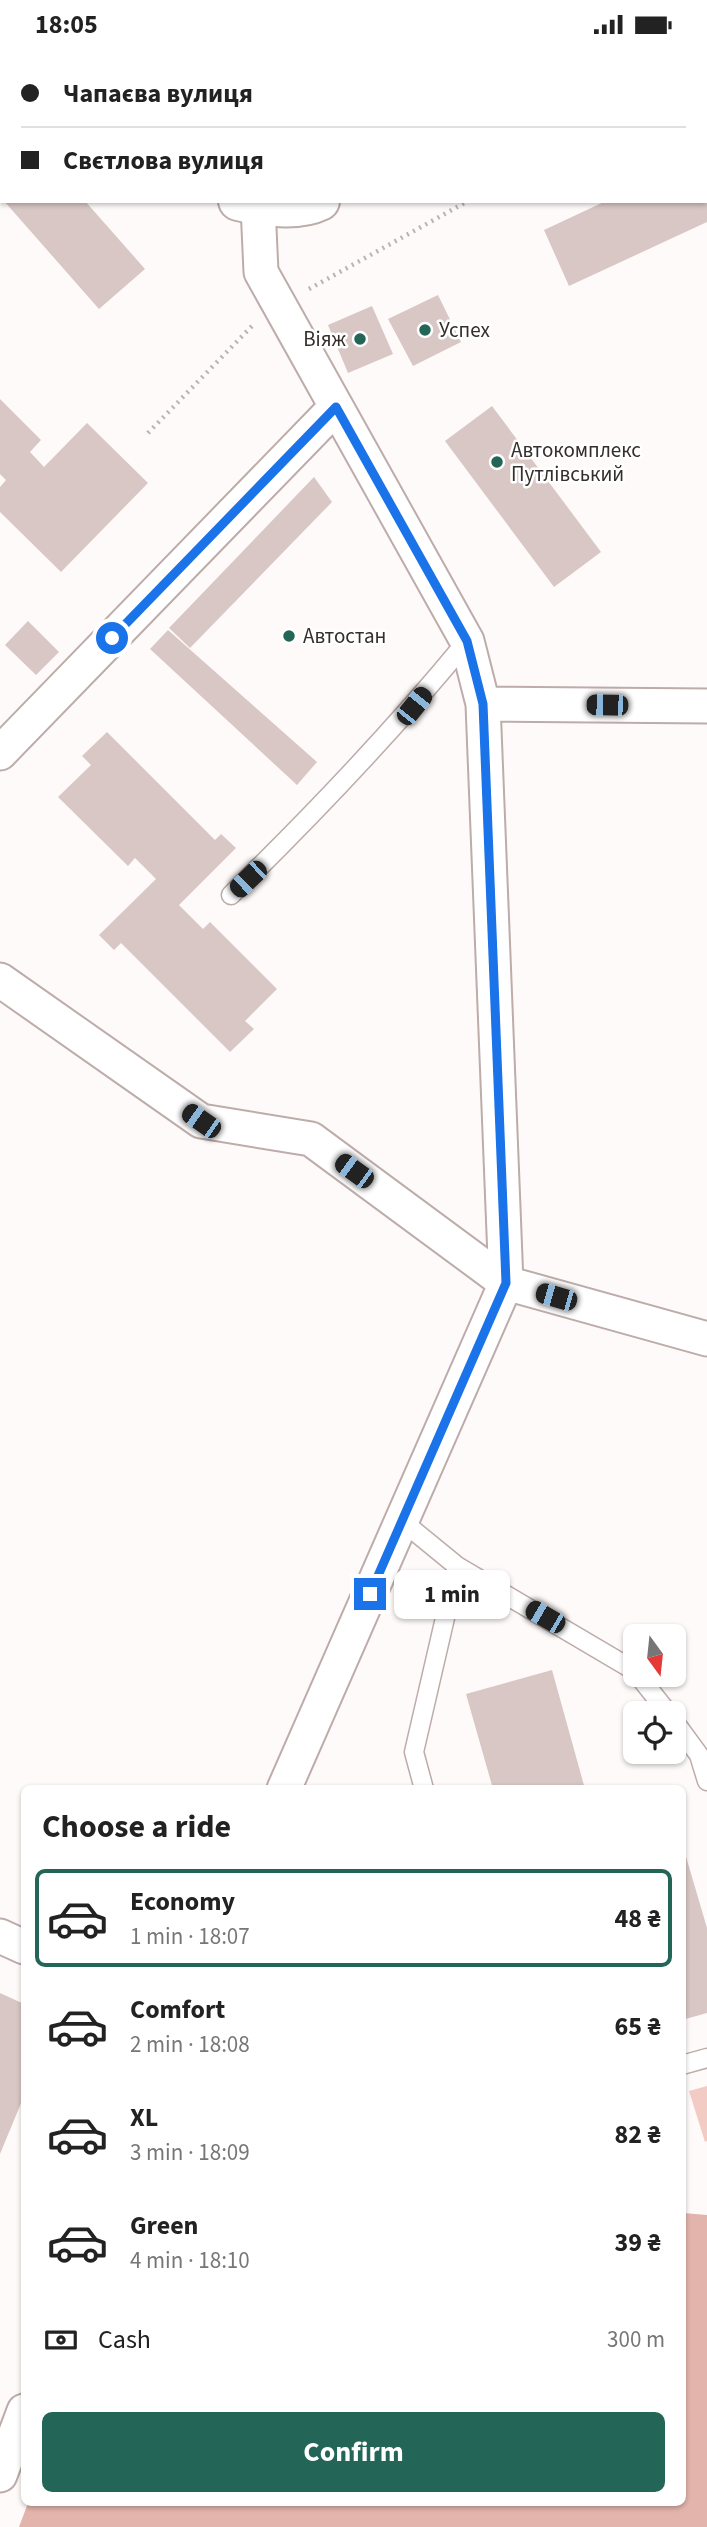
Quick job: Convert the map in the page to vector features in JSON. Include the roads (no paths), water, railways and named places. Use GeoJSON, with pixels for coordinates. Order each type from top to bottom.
{"type":"FeatureCollection","features":[{"type":"Feature","properties":{"kind":"street"},"geometry":{"type":"LineString","coordinates":[[286,1785],[506,1283],[483,704],[467,641],[261,272],[248,204],[311,206],[316,203]]}},
{"type":"Feature","properties":{"kind":"street"},"geometry":{"type":"LineString","coordinates":[[0,753],[336,407]]}},
{"type":"Feature","properties":{"kind":"street"},"geometry":{"type":"LineString","coordinates":[[483,704],[707,706]]}},
{"type":"Feature","properties":{"kind":"street"},"geometry":{"type":"LineString","coordinates":[[0,980],[201,1121],[311,1139],[506,1283],[707,1339]]}},
{"type":"Feature","properties":{"kind":"street"},"geometry":{"type":"LineString","coordinates":[[0,1936],[21,1946]]}},
{"type":"Feature","properties":{"kind":"street"},"geometry":{"type":"LineString","coordinates":[[0,2475],[21,2419]]}},
{"type":"Feature","properties":{"kind":"lane"},"geometry":{"type":"LineString","coordinates":[[231,895],[323,805],[414,706],[467,641]]}},
{"type":"Feature","properties":{"kind":"lane"},"geometry":{"type":"LineString","coordinates":[[402,1521],[457,1566],[623,1665]]}},
{"type":"Feature","properties":{"kind":"lane"},"geometry":{"type":"LineString","coordinates":[[423,1785],[415,1752],[457,1566]]}},
{"type":"Feature","properties":{"kind":"lane"},"geometry":{"type":"LineString","coordinates":[[648,1687],[659,1701]]}},
{"type":"Feature","properties":{"kind":"lane"},"geometry":{"type":"LineString","coordinates":[[686,1737],[699,1755],[707,1781]]}},
{"type":"Feature","properties":{"kind":"lane"},"geometry":{"type":"LineString","coordinates":[[686,2063],[707,2058]]}},
{"type":"Feature","properties":{"kind":"place","name":"Успех"},"geometry":{"type":"Point","coordinates":[425,330]}},
{"type":"Feature","properties":{"kind":"place","name":"Віяж"},"geometry":{"type":"Point","coordinates":[360,339]}},
{"type":"Feature","properties":{"kind":"place","name":"Автокомплекс Путлівський"},"geometry":{"type":"Point","coordinates":[497,462]}},
{"type":"Feature","properties":{"kind":"place","name":"Автостан"},"geometry":{"type":"Point","coordinates":[289,636]}}]}
